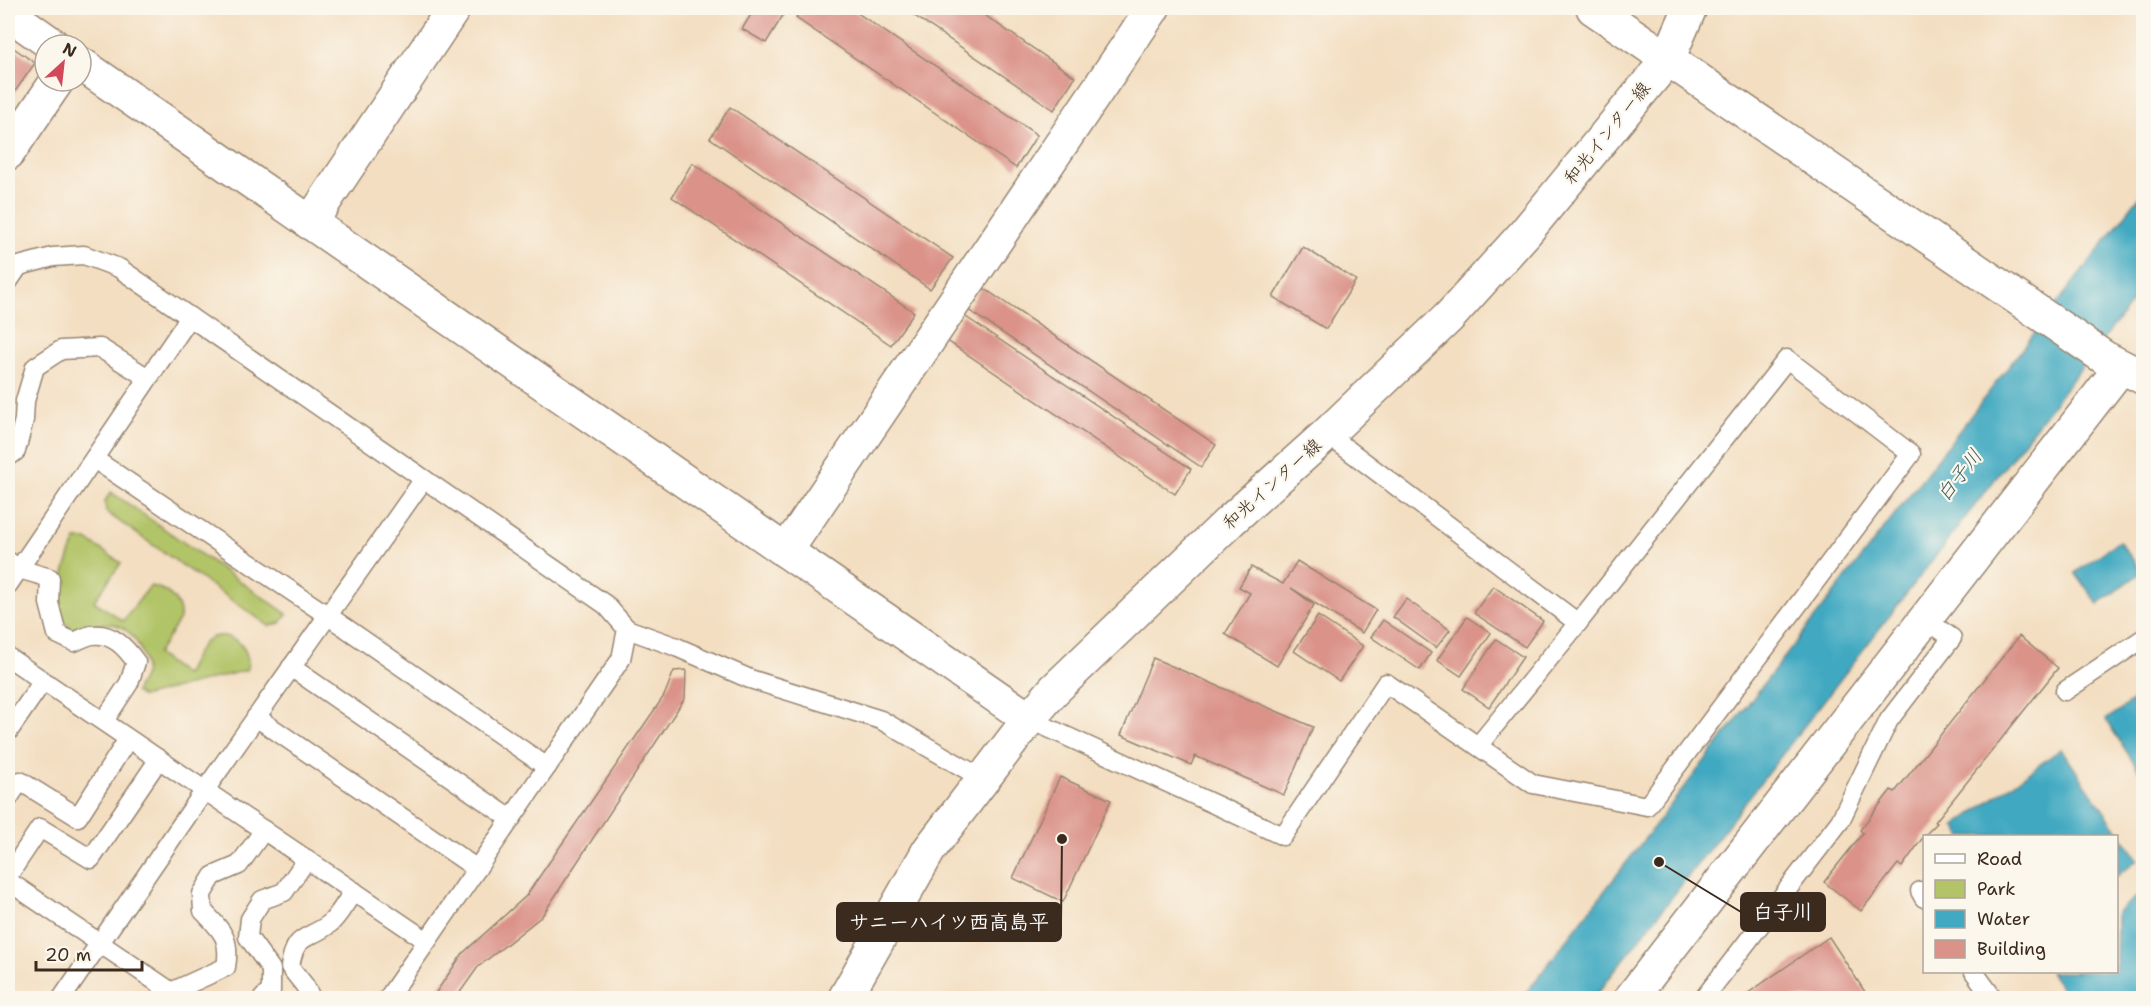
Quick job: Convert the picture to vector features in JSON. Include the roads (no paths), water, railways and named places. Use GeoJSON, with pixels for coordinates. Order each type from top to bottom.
{"type":"FeatureCollection","features":[{"type":"Feature","properties":{"kind":"street"},"geometry":{"type":"LineString","coordinates":[[310,223],[454,8]]}},
{"type":"Feature","properties":{"kind":"street"},"geometry":{"type":"LineString","coordinates":[[786,551],[1153,8]]}},
{"type":"Feature","properties":{"kind":"street"},"geometry":{"type":"LineString","coordinates":[[1593,8],[2041,314],[2121,366],[1631,999]]}},
{"type":"Feature","properties":{"kind":"street","name":"和光インター線"},"geometry":{"type":"LineString","coordinates":[[845,999],[929,850],[1053,690],[1450,316],[1525,233],[1668,59],[1690,8]]}},
{"type":"Feature","properties":{"kind":"street"},"geometry":{"type":"LineString","coordinates":[[8,13],[36,33]]}},
{"type":"Feature","properties":{"kind":"street"},"geometry":{"type":"LineString","coordinates":[[93,72],[1029,719]]}},
{"type":"Feature","properties":{"kind":"street"},"geometry":{"type":"LineString","coordinates":[[8,153],[49,93]]}},
{"type":"Feature","properties":{"kind":"lane"},"geometry":{"type":"LineString","coordinates":[[8,282],[19,266],[53,257],[84,255],[119,268],[606,605],[627,629],[674,646],[750,679],[881,720],[983,779]]}},
{"type":"Feature","properties":{"kind":"lane"},"geometry":{"type":"LineString","coordinates":[[8,585],[13,565],[94,459],[190,317]]}},
{"type":"Feature","properties":{"kind":"lane"},"geometry":{"type":"LineString","coordinates":[[8,458],[16,450],[24,420],[24,401],[35,367],[62,350],[100,348],[148,378]]}},
{"type":"Feature","properties":{"kind":"lane"},"geometry":{"type":"LineString","coordinates":[[1029,719],[1283,836],[1386,683],[1533,784],[1647,806],[1911,454],[1787,359],[1478,746]]}},
{"type":"Feature","properties":{"kind":"lane"},"geometry":{"type":"LineString","coordinates":[[1327,434],[1578,623]]}},
{"type":"Feature","properties":{"kind":"lane"},"geometry":{"type":"LineString","coordinates":[[94,459],[327,615],[547,767]]}},
{"type":"Feature","properties":{"kind":"lane"},"geometry":{"type":"LineString","coordinates":[[62,999],[205,790],[424,479]]}},
{"type":"Feature","properties":{"kind":"lane"},"geometry":{"type":"LineString","coordinates":[[13,565],[50,578],[49,603],[57,634],[74,642],[93,635],[110,637],[126,647],[136,662],[129,683],[104,721]]}},
{"type":"Feature","properties":{"kind":"lane"},"geometry":{"type":"LineString","coordinates":[[1704,999],[1840,821],[1889,720],[1952,638],[1925,619]]}},
{"type":"Feature","properties":{"kind":"lane"},"geometry":{"type":"LineString","coordinates":[[387,999],[621,659],[627,629]]}},
{"type":"Feature","properties":{"kind":"lane"},"geometry":{"type":"LineString","coordinates":[[2065,691],[2144,638]]}},
{"type":"Feature","properties":{"kind":"lane"},"geometry":{"type":"LineString","coordinates":[[8,657],[427,941]]}},
{"type":"Feature","properties":{"kind":"lane"},"geometry":{"type":"LineString","coordinates":[[291,667],[511,819]]}},
{"type":"Feature","properties":{"kind":"lane"},"geometry":{"type":"LineString","coordinates":[[8,732],[43,681]]}},
{"type":"Feature","properties":{"kind":"lane"},"geometry":{"type":"LineString","coordinates":[[256,717],[477,868]]}},
{"type":"Feature","properties":{"kind":"lane"},"geometry":{"type":"LineString","coordinates":[[8,798],[20,781],[78,817],[128,739]]}},
{"type":"Feature","properties":{"kind":"lane"},"geometry":{"type":"LineString","coordinates":[[8,876],[40,828],[91,859],[159,759]]}},
{"type":"Feature","properties":{"kind":"lane"},"geometry":{"type":"LineString","coordinates":[[8,881],[176,995],[226,967],[229,949],[223,932],[203,911],[202,894],[213,876],[239,865],[264,830]]}},
{"type":"Feature","properties":{"kind":"lane"},"geometry":{"type":"LineString","coordinates":[[264,999],[271,991],[271,969],[248,937],[250,919],[262,900],[284,892],[307,859]]}},
{"type":"Feature","properties":{"kind":"lane"},"geometry":{"type":"LineString","coordinates":[[311,999],[305,986],[290,967],[292,951],[303,937],[330,924],[354,891]]}},
{"type":"Feature","properties":{"kind":"lane"},"geometry":{"type":"LineString","coordinates":[[1975,973],[1993,999]]}},
{"type":"Feature","properties":{"kind":"water"},"geometry":{"type":"Polygon","coordinates":[[[2143,192],[2143,288],[1594,998],[1522,998],[2143,192]]]}},
{"type":"Feature","properties":{"kind":"water"},"geometry":{"type":"Polygon","coordinates":[[[2119,541],[2142,572],[2098,604],[2075,573],[2119,541]]]}},
{"type":"Feature","properties":{"kind":"water"},"geometry":{"type":"Polygon","coordinates":[[[2143,693],[2143,777],[2106,720],[2143,693]]]}},
{"type":"Feature","properties":{"kind":"water"},"geometry":{"type":"Polygon","coordinates":[[[2061,749],[2138,860],[2118,875],[2118,835],[1961,835],[1955,826],[2061,749]]]}},
{"type":"Feature","properties":{"kind":"water"},"geometry":{"type":"Polygon","coordinates":[[[2143,892],[2143,998],[2068,998],[2051,973],[2118,973],[2118,911],[2143,892]]]}},
{"type":"Feature","properties":{"kind":"place","name":"サニーハイツ西高島平"},"geometry":{"type":"Point","coordinates":[1062,839]}},
{"type":"Feature","properties":{"kind":"place","name":"白子川"},"geometry":{"type":"Point","coordinates":[1659,862]}}]}
